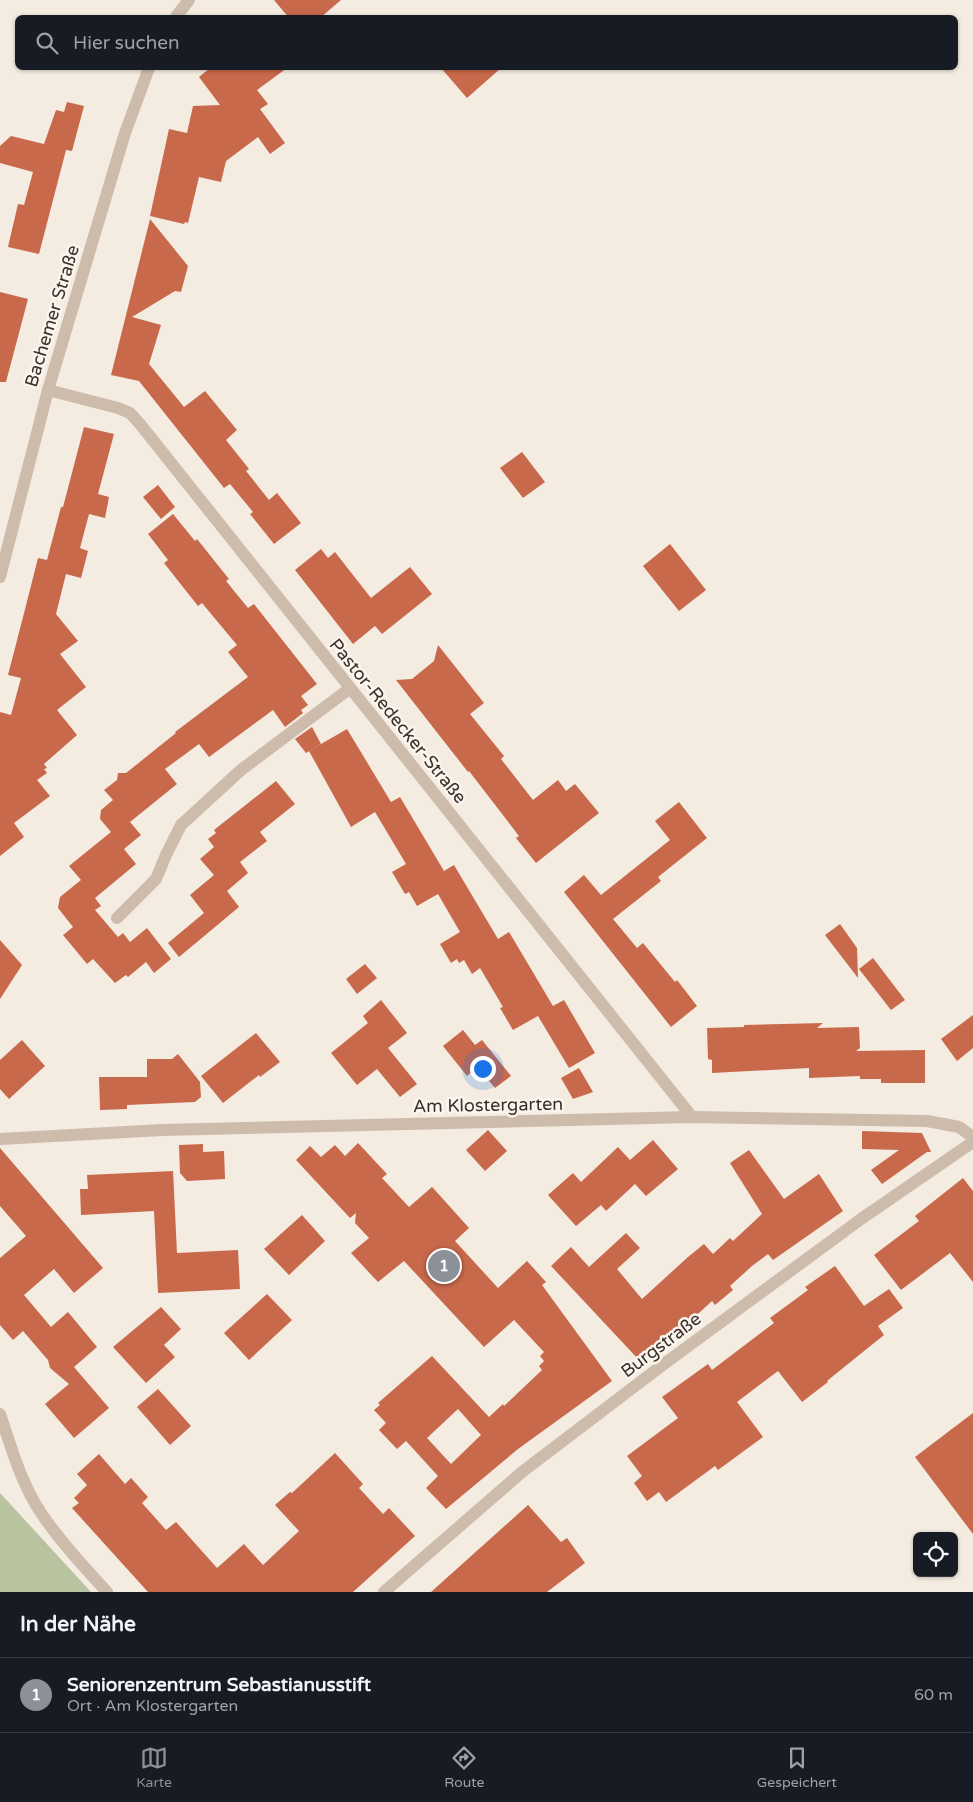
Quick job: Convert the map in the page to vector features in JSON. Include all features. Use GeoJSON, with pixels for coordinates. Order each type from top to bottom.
{"type":"FeatureCollection","features":[{"type":"Feature","properties":{"kind":"street"},"geometry":{"type":"LineString","coordinates":[[178,15],[188,0]]}},
{"type":"Feature","properties":{"kind":"street","name":"Bachemer Straße"},"geometry":{"type":"LineString","coordinates":[[0,577],[48,390],[125,133],[148,70]]}},
{"type":"Feature","properties":{"kind":"street","name":"Pastor-Redecker-Straße"},"geometry":{"type":"LineString","coordinates":[[48,390],[118,408],[130,414],[692,1117]]}},
{"type":"Feature","properties":{"kind":"street"},"geometry":{"type":"LineString","coordinates":[[117,918],[156,880],[181,825],[241,770],[349,689]]}},
{"type":"Feature","properties":{"kind":"street","name":"Am Klostergarten"},"geometry":{"type":"LineString","coordinates":[[0,1139],[162,1130],[692,1117],[927,1121],[959,1127],[973,1137]]}},
{"type":"Feature","properties":{"kind":"street","name":"Burgstraße"},"geometry":{"type":"LineString","coordinates":[[384,1592],[522,1472],[854,1225],[973,1142]]}},
{"type":"Feature","properties":{"kind":"street"},"geometry":{"type":"LineString","coordinates":[[0,1414],[21,1474],[40,1512],[107,1592]]}},
{"type":"Feature","properties":{"kind":"green space"},"geometry":{"type":"Polygon","coordinates":[[[1,1494],[91,1592],[0,1592],[1,1494]]]}},
{"type":"Feature","properties":{"kind":"building"},"geometry":{"type":"Polygon","coordinates":[[[274,0],[341,0],[324,15],[286,15],[274,0]]]}},
{"type":"Feature","properties":{"kind":"building"},"geometry":{"type":"Polygon","coordinates":[[[208,70],[284,70],[257,90],[268,104],[260,109],[285,143],[270,154],[258,137],[226,161],[221,182],[199,177],[188,223],[185,222],[184,224],[150,216],[169,129],[187,133],[193,106],[220,105],[199,77],[208,70]]]}},
{"type":"Feature","properties":{"kind":"building"},"geometry":{"type":"Polygon","coordinates":[[[443,70],[499,70],[467,98],[443,70]]]}},
{"type":"Feature","properties":{"kind":"building"},"geometry":{"type":"Polygon","coordinates":[[[67,102],[84,106],[72,151],[66,150],[39,254],[8,247],[18,204],[24,205],[33,172],[0,163],[0,146],[11,136],[44,144],[56,110],[64,112],[67,102]]]}},
{"type":"Feature","properties":{"kind":"building"},"geometry":{"type":"Polygon","coordinates":[[[150,219],[188,266],[181,292],[175,291],[132,317],[161,325],[149,364],[184,407],[205,391],[237,430],[226,440],[249,469],[246,471],[269,500],[277,493],[301,523],[274,544],[250,514],[253,512],[230,484],[224,488],[139,381],[111,375],[150,219]]]}},
{"type":"Feature","properties":{"kind":"building"},"geometry":{"type":"Polygon","coordinates":[[[0,292],[28,299],[6,382],[0,382],[0,292]]]}},
{"type":"Feature","properties":{"kind":"building"},"geometry":{"type":"Polygon","coordinates":[[[84,427],[114,434],[98,494],[109,497],[105,518],[89,514],[80,548],[88,551],[81,578],[66,574],[56,614],[78,641],[60,654],[86,687],[57,710],[77,735],[44,764],[47,768],[44,769],[47,773],[37,780],[50,796],[14,823],[24,837],[0,856],[0,712],[11,715],[21,678],[8,675],[38,558],[47,560],[84,427]]]}},
{"type":"Feature","properties":{"kind":"building"},"geometry":{"type":"Polygon","coordinates":[[[522,452],[545,482],[523,498],[500,468],[522,452]]]}},
{"type":"Feature","properties":{"kind":"building"},"geometry":{"type":"Polygon","coordinates":[[[158,485],[175,507],[161,519],[143,497],[158,485]]]}},
{"type":"Feature","properties":{"kind":"building"},"geometry":{"type":"Polygon","coordinates":[[[173,514],[195,541],[197,539],[229,579],[226,581],[248,608],[254,604],[317,684],[301,696],[308,705],[301,710],[303,713],[285,727],[273,710],[209,757],[199,744],[165,769],[177,784],[130,822],[141,835],[124,849],[136,864],[95,898],[101,906],[95,910],[118,937],[123,933],[130,942],[147,928],[171,959],[154,973],[146,962],[128,977],[126,975],[115,983],[93,959],[87,964],[63,935],[73,927],[58,908],[60,897],[81,880],[69,866],[111,832],[100,819],[101,810],[113,800],[104,790],[117,780],[118,773],[126,773],[175,732],[248,677],[228,652],[237,645],[202,603],[198,606],[164,563],[168,560],[148,534],[173,514]]]}},
{"type":"Feature","properties":{"kind":"building"},"geometry":{"type":"Polygon","coordinates":[[[670,544],[706,590],[679,611],[643,566],[670,544]]]}},
{"type":"Feature","properties":{"kind":"building"},"geometry":{"type":"Polygon","coordinates":[[[321,549],[328,558],[335,552],[371,598],[410,567],[432,594],[382,634],[375,626],[353,644],[295,570],[321,549]]]}},
{"type":"Feature","properties":{"kind":"building"},"geometry":{"type":"Polygon","coordinates":[[[438,645],[484,703],[470,714],[504,756],[501,759],[533,800],[558,780],[566,791],[575,784],[599,813],[536,863],[516,838],[519,836],[396,680],[412,679],[434,661],[438,645]]]}},
{"type":"Feature","properties":{"kind":"building"},"geometry":{"type":"Polygon","coordinates":[[[312,727],[321,744],[306,753],[295,739],[312,727]]]}},
{"type":"Feature","properties":{"kind":"building"},"geometry":{"type":"Polygon","coordinates":[[[347,729],[391,802],[400,797],[444,871],[454,865],[498,939],[509,932],[553,1006],[564,1000],[595,1053],[569,1068],[538,1016],[513,1030],[500,1008],[503,1007],[480,968],[472,974],[464,960],[459,963],[457,959],[451,963],[440,944],[460,932],[438,894],[417,906],[409,892],[405,894],[392,872],[406,864],[375,812],[351,827],[309,751],[347,729]]]}},
{"type":"Feature","properties":{"kind":"building"},"geometry":{"type":"Polygon","coordinates":[[[276,781],[295,804],[260,832],[267,841],[240,862],[248,873],[227,891],[239,907],[179,957],[168,943],[204,913],[190,895],[214,875],[200,859],[214,847],[208,839],[216,833],[214,830],[276,781]]]}},
{"type":"Feature","properties":{"kind":"building"},"geometry":{"type":"Polygon","coordinates":[[[679,802],[707,838],[658,877],[661,881],[613,919],[637,948],[643,943],[675,982],[677,980],[697,1006],[671,1027],[564,892],[584,875],[601,895],[670,840],[655,821],[679,802]]]}},
{"type":"Feature","properties":{"kind":"building"},"geometry":{"type":"Polygon","coordinates":[[[840,924],[857,948],[858,978],[825,935],[840,924]]]}},
{"type":"Feature","properties":{"kind":"building"},"geometry":{"type":"Polygon","coordinates":[[[0,940],[22,965],[0,999],[0,940]]]}},
{"type":"Feature","properties":{"kind":"building"},"geometry":{"type":"Polygon","coordinates":[[[873,958],[905,1000],[891,1010],[859,969],[873,958]]]}},
{"type":"Feature","properties":{"kind":"building"},"geometry":{"type":"Polygon","coordinates":[[[365,964],[377,978],[357,994],[346,979],[365,964]]]}},
{"type":"Feature","properties":{"kind":"building"},"geometry":{"type":"Polygon","coordinates":[[[381,1000],[407,1033],[388,1048],[417,1084],[400,1097],[377,1069],[357,1085],[331,1053],[368,1023],[363,1016],[381,1000]]]}},
{"type":"Feature","properties":{"kind":"building"},"geometry":{"type":"Polygon","coordinates":[[[973,1015],[973,1048],[957,1061],[941,1039],[973,1015]]]}},
{"type":"Feature","properties":{"kind":"building"},"geometry":{"type":"Polygon","coordinates":[[[823,1023],[817,1028],[859,1027],[860,1048],[856,1051],[925,1050],[925,1083],[881,1083],[881,1079],[860,1079],[860,1076],[809,1078],[809,1068],[712,1073],[712,1060],[708,1059],[707,1028],[823,1023]]]}},
{"type":"Feature","properties":{"kind":"building"},"geometry":{"type":"Polygon","coordinates":[[[463,1030],[475,1045],[482,1040],[511,1076],[495,1088],[477,1067],[467,1076],[443,1046],[463,1030]]]}},
{"type":"Feature","properties":{"kind":"building"},"geometry":{"type":"Polygon","coordinates":[[[256,1033],[280,1062],[260,1077],[259,1075],[223,1103],[201,1076],[256,1033]]]}},
{"type":"Feature","properties":{"kind":"building"},"geometry":{"type":"Polygon","coordinates":[[[22,1040],[45,1066],[9,1099],[0,1089],[0,1060],[22,1040]]]}},
{"type":"Feature","properties":{"kind":"building"},"geometry":{"type":"Polygon","coordinates":[[[178,1054],[200,1082],[201,1097],[195,1102],[127,1105],[127,1109],[100,1110],[99,1077],[147,1077],[147,1059],[172,1059],[178,1054]]]}},
{"type":"Feature","properties":{"kind":"building"},"geometry":{"type":"Polygon","coordinates":[[[579,1068],[593,1092],[573,1099],[561,1078],[579,1068]]]}},
{"type":"Feature","properties":{"kind":"building"},"geometry":{"type":"Polygon","coordinates":[[[488,1130],[507,1151],[485,1171],[466,1150],[488,1130]]]}},
{"type":"Feature","properties":{"kind":"building"},"geometry":{"type":"Polygon","coordinates":[[[862,1131],[922,1133],[931,1152],[927,1152],[882,1184],[871,1170],[899,1150],[862,1149],[862,1131]]]}},
{"type":"Feature","properties":{"kind":"building"},"geometry":{"type":"Polygon","coordinates":[[[653,1140],[678,1169],[646,1196],[635,1184],[606,1211],[601,1205],[576,1226],[548,1195],[573,1173],[581,1182],[618,1147],[630,1160],[653,1140]]]}},
{"type":"Feature","properties":{"kind":"building"},"geometry":{"type":"Polygon","coordinates":[[[358,1143],[387,1174],[382,1178],[409,1207],[432,1187],[469,1228],[455,1241],[498,1288],[527,1261],[546,1282],[542,1285],[612,1381],[518,1449],[446,1509],[426,1488],[438,1476],[406,1441],[397,1449],[379,1430],[386,1423],[374,1410],[380,1405],[378,1403],[432,1356],[489,1417],[503,1404],[504,1406],[542,1370],[539,1366],[544,1361],[540,1356],[544,1352],[514,1320],[484,1347],[404,1261],[378,1282],[351,1253],[369,1238],[355,1223],[356,1213],[350,1218],[296,1160],[310,1146],[321,1157],[335,1145],[345,1156],[358,1143]],[[458,1409],[427,1438],[451,1464],[481,1435],[458,1409]]]}},
{"type":"Feature","properties":{"kind":"building"},"geometry":{"type":"Polygon","coordinates":[[[203,1144],[203,1152],[224,1151],[225,1179],[187,1181],[180,1173],[179,1145],[203,1144]]]}},
{"type":"Feature","properties":{"kind":"building"},"geometry":{"type":"Polygon","coordinates":[[[0,1148],[103,1268],[74,1293],[54,1269],[24,1295],[51,1327],[68,1312],[97,1347],[74,1367],[109,1408],[74,1438],[45,1404],[69,1384],[50,1368],[48,1360],[23,1331],[13,1340],[0,1325],[0,1258],[26,1236],[0,1206],[0,1148]]]}},
{"type":"Feature","properties":{"kind":"building"},"geometry":{"type":"Polygon","coordinates":[[[749,1150],[784,1199],[819,1174],[843,1211],[773,1260],[768,1254],[730,1286],[733,1290],[715,1305],[712,1301],[675,1335],[640,1361],[551,1266],[571,1247],[589,1267],[626,1233],[640,1248],[617,1269],[642,1299],[704,1244],[713,1254],[730,1238],[733,1241],[762,1214],[730,1163],[749,1150]]]}},
{"type":"Feature","properties":{"kind":"building"},"geometry":{"type":"Polygon","coordinates":[[[173,1171],[177,1253],[238,1250],[240,1289],[158,1293],[154,1211],[81,1215],[80,1189],[88,1189],[87,1175],[173,1171]]]}},
{"type":"Feature","properties":{"kind":"building"},"geometry":{"type":"Polygon","coordinates":[[[963,1178],[973,1191],[973,1282],[950,1253],[901,1290],[874,1255],[919,1221],[915,1216],[963,1178]]]}},
{"type":"Feature","properties":{"kind":"building"},"geometry":{"type":"Polygon","coordinates":[[[302,1215],[325,1241],[289,1275],[264,1249],[302,1215]]]}},
{"type":"Feature","properties":{"kind":"building"},"geometry":{"type":"Polygon","coordinates":[[[835,1266],[864,1306],[889,1289],[903,1308],[878,1326],[884,1335],[802,1402],[778,1371],[737,1402],[763,1437],[718,1470],[715,1466],[666,1502],[659,1492],[647,1501],[634,1483],[642,1476],[627,1456],[678,1418],[662,1397],[708,1364],[712,1370],[774,1323],[770,1318],[808,1290],[805,1287],[835,1266]]]}},
{"type":"Feature","properties":{"kind":"building"},"geometry":{"type":"Polygon","coordinates":[[[267,1294],[292,1320],[249,1360],[224,1333],[267,1294]]]}},
{"type":"Feature","properties":{"kind":"building"},"geometry":{"type":"Polygon","coordinates":[[[161,1307],[181,1329],[164,1345],[175,1357],[146,1383],[113,1347],[161,1307]]]}},
{"type":"Feature","properties":{"kind":"building"},"geometry":{"type":"Polygon","coordinates":[[[158,1389],[191,1426],[170,1445],[137,1407],[158,1389]]]}},
{"type":"Feature","properties":{"kind":"building"},"geometry":{"type":"Polygon","coordinates":[[[973,1413],[973,1534],[915,1457],[973,1413]]]}},
{"type":"Feature","properties":{"kind":"building"},"geometry":{"type":"Polygon","coordinates":[[[335,1453],[363,1484],[359,1488],[383,1514],[389,1508],[415,1536],[353,1592],[148,1592],[72,1508],[79,1503],[74,1498],[87,1485],[77,1474],[99,1454],[125,1484],[131,1478],[148,1497],[142,1503],[166,1530],[176,1522],[217,1568],[244,1544],[263,1565],[299,1531],[275,1505],[290,1492],[292,1493],[335,1453]]]}},
{"type":"Feature","properties":{"kind":"building"},"geometry":{"type":"Polygon","coordinates":[[[528,1505],[561,1542],[567,1538],[585,1563],[547,1592],[431,1592],[528,1505]]]}},
{"type":"Feature","properties":{"kind":"place","name":"Seniorenzentrum Sebastianusstift"},"geometry":{"type":"Point","coordinates":[444,1266]}}]}
